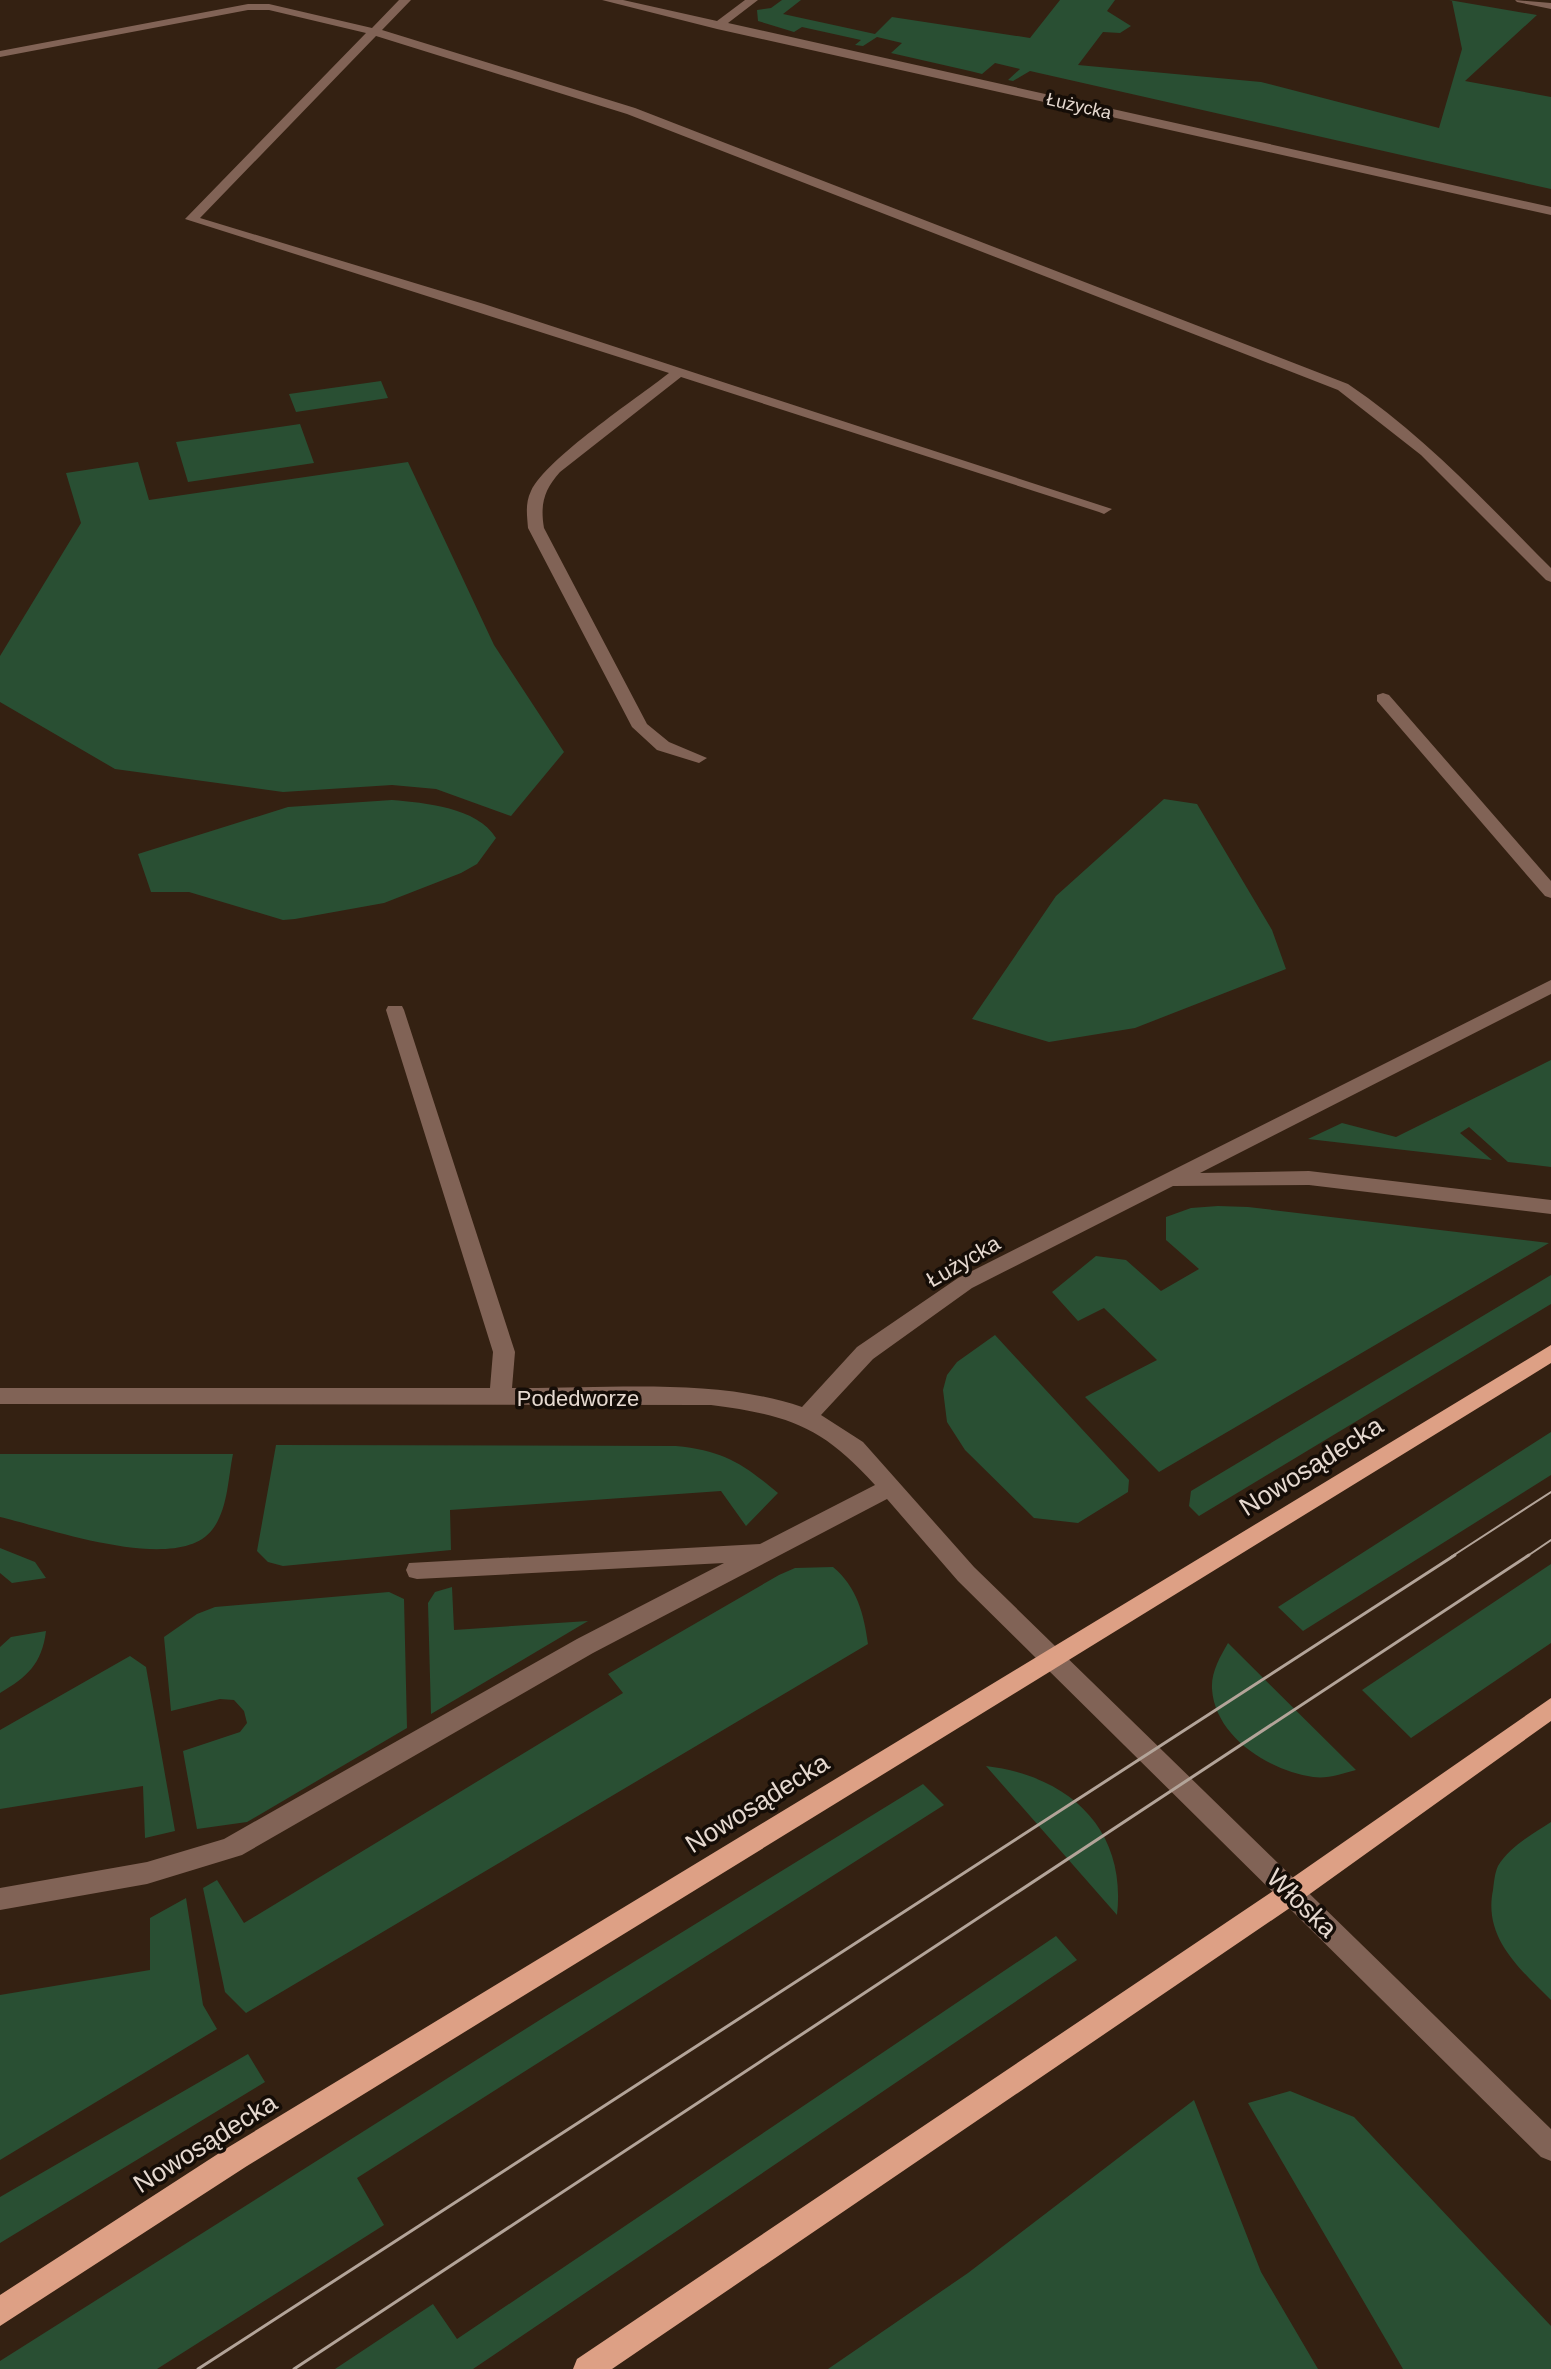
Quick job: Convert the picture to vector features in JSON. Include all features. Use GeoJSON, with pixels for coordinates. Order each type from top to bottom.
{"type":"FeatureCollection","features":[{"type":"Feature","properties":{"kind":"main road","name":"Nowosądecka"},"geometry":{"type":"LineString","coordinates":[[0,2312],[237,2157],[1551,1353]]}},
{"type":"Feature","properties":{"kind":"main road"},"geometry":{"type":"LineString","coordinates":[[587,2369],[1291,1893],[1551,1708]]}},
{"type":"Feature","properties":{"kind":"street"},"geometry":{"type":"LineString","coordinates":[[405,0],[191,219],[1104,509]]}},
{"type":"Feature","properties":{"kind":"street","name":"Łużycka"},"geometry":{"type":"LineString","coordinates":[[608,0],[1551,211]]}},
{"type":"Feature","properties":{"kind":"street"},"geometry":{"type":"LineString","coordinates":[[717,26],[752,0]]}},
{"type":"Feature","properties":{"kind":"street"},"geometry":{"type":"LineString","coordinates":[[1521,0],[1551,6]]}},
{"type":"Feature","properties":{"kind":"street"},"geometry":{"type":"LineString","coordinates":[[0,54],[248,7],[269,7],[376,32],[631,111],[1343,387],[1381,411],[1414,440],[1551,577]]}},
{"type":"Feature","properties":{"kind":"street"},"geometry":{"type":"LineString","coordinates":[[679,372],[555,469],[538,487],[532,503],[536,528],[640,727],[663,746],[699,758]]}},
{"type":"Feature","properties":{"kind":"street"},"geometry":{"type":"LineString","coordinates":[[1383,698],[1551,892]]}},
{"type":"Feature","properties":{"kind":"street","name":"Łużycka"},"geometry":{"type":"LineString","coordinates":[[807,1416],[865,1353],[965,1283],[1551,986]]}},
{"type":"Feature","properties":{"kind":"street"},"geometry":{"type":"LineString","coordinates":[[395,1010],[504,1352],[500,1398]]}},
{"type":"Feature","properties":{"kind":"street","name":"Łużycka"},"geometry":{"type":"LineString","coordinates":[[1168,1180],[1309,1178],[1551,1207]]}},
{"type":"Feature","properties":{"kind":"street","name":"Podedworze"},"geometry":{"type":"LineString","coordinates":[[0,1396],[711,1397],[765,1403],[807,1416],[835,1431],[891,1487],[966,1574],[1053,1657]]}},
{"type":"Feature","properties":{"kind":"street"},"geometry":{"type":"LineString","coordinates":[[0,1899],[148,1875],[188,1865],[233,1847],[585,1646],[891,1487]]}},
{"type":"Feature","properties":{"kind":"street"},"geometry":{"type":"LineString","coordinates":[[417,1570],[763,1551]]}},
{"type":"Feature","properties":{"kind":"street","name":"Włoska"},"geometry":{"type":"LineString","coordinates":[[1053,1657],[1551,2148]]}},
{"type":"Feature","properties":{"kind":"green space"},"geometry":{"type":"Polygon","coordinates":[[[782,0],[801,0],[783,14],[875,34],[892,17],[1030,38],[1060,0],[1115,0],[1107,11],[1131,26],[1120,33],[1103,32],[1078,65],[1261,82],[1439,128],[1462,49],[1452,1],[1449,0],[1537,15],[1465,81],[1551,97],[1551,189],[1030,71],[1013,81],[1008,80],[1020,69],[995,63],[982,74],[891,53],[902,43],[877,37],[863,46],[855,45],[861,40],[802,27],[794,32],[758,21],[757,10],[771,8],[782,0]]]}},
{"type":"Feature","properties":{"kind":"green space"},"geometry":{"type":"Polygon","coordinates":[[[381,381],[388,398],[296,412],[289,394],[381,381]]]}},
{"type":"Feature","properties":{"kind":"green space"},"geometry":{"type":"Polygon","coordinates":[[[300,424],[314,463],[188,482],[176,442],[300,424]]]}},
{"type":"Feature","properties":{"kind":"green space"},"geometry":{"type":"Polygon","coordinates":[[[138,462],[149,500],[408,462],[494,645],[564,752],[511,816],[436,789],[392,785],[283,792],[115,769],[0,702],[0,656],[81,523],[66,473],[138,462]]]}},
{"type":"Feature","properties":{"kind":"green space"},"geometry":{"type":"Polygon","coordinates":[[[1164,799],[1197,804],[1272,930],[1286,969],[1135,1028],[1049,1042],[972,1019],[1056,896],[1164,799]]]}},
{"type":"Feature","properties":{"kind":"green space"},"geometry":{"type":"Polygon","coordinates":[[[392,800],[434,805],[463,813],[476,819],[496,838],[477,864],[384,903],[283,920],[189,892],[151,892],[138,854],[288,807],[392,800]]]}},
{"type":"Feature","properties":{"kind":"green space"},"geometry":{"type":"Polygon","coordinates":[[[1551,1060],[1551,1167],[1508,1162],[1469,1127],[1460,1133],[1492,1160],[1308,1139],[1342,1123],[1396,1137],[1551,1060]]]}},
{"type":"Feature","properties":{"kind":"green space"},"geometry":{"type":"Polygon","coordinates":[[[1218,1206],[1549,1243],[1159,1472],[1085,1397],[1157,1360],[1104,1308],[1078,1321],[1052,1292],[1096,1256],[1126,1260],[1161,1291],[1199,1269],[1166,1240],[1166,1217],[1191,1208],[1218,1206]]]}},
{"type":"Feature","properties":{"kind":"green space"},"geometry":{"type":"Polygon","coordinates":[[[1551,1275],[1551,1304],[1199,1516],[1189,1506],[1191,1491],[1551,1275]]]}},
{"type":"Feature","properties":{"kind":"green space"},"geometry":{"type":"Polygon","coordinates":[[[995,1335],[1129,1480],[1128,1492],[1078,1523],[1034,1518],[965,1450],[947,1422],[943,1390],[947,1375],[957,1362],[995,1335]]]}},
{"type":"Feature","properties":{"kind":"green space"},"geometry":{"type":"Polygon","coordinates":[[[1551,1432],[1551,1475],[1303,1631],[1278,1607],[1551,1432]]]}},
{"type":"Feature","properties":{"kind":"green space"},"geometry":{"type":"Polygon","coordinates":[[[276,1445],[676,1446],[707,1451],[732,1460],[778,1493],[746,1526],[721,1491],[450,1510],[451,1550],[283,1566],[268,1562],[257,1551],[276,1445]]]}},
{"type":"Feature","properties":{"kind":"green space"},"geometry":{"type":"Polygon","coordinates":[[[0,1454],[233,1454],[224,1503],[212,1530],[195,1543],[142,1549],[79,1538],[0,1517],[0,1454]]]}},
{"type":"Feature","properties":{"kind":"green space"},"geometry":{"type":"Polygon","coordinates":[[[0,1548],[35,1562],[46,1578],[12,1583],[0,1573],[0,1548]]]}},
{"type":"Feature","properties":{"kind":"green space"},"geometry":{"type":"Polygon","coordinates":[[[1551,1564],[1551,1643],[1411,1738],[1362,1690],[1551,1564]]]}},
{"type":"Feature","properties":{"kind":"green space"},"geometry":{"type":"Polygon","coordinates":[[[833,1567],[854,1592],[868,1644],[246,2013],[225,1992],[203,1888],[217,1880],[244,1923],[623,1693],[608,1674],[779,1575],[795,1568],[833,1567]]]}},
{"type":"Feature","properties":{"kind":"green space"},"geometry":{"type":"Polygon","coordinates":[[[452,1587],[454,1630],[588,1621],[431,1714],[428,1603],[435,1592],[452,1587]]]}},
{"type":"Feature","properties":{"kind":"green space"},"geometry":{"type":"Polygon","coordinates":[[[389,1592],[404,1599],[407,1728],[247,1822],[197,1829],[183,1751],[240,1732],[247,1723],[244,1711],[234,1700],[220,1699],[171,1711],[164,1637],[197,1614],[215,1607],[389,1592]]]}},
{"type":"Feature","properties":{"kind":"green space"},"geometry":{"type":"Polygon","coordinates":[[[46,1631],[41,1652],[32,1668],[0,1693],[0,1647],[11,1637],[46,1631]]]}},
{"type":"Feature","properties":{"kind":"green space"},"geometry":{"type":"Polygon","coordinates":[[[1228,1643],[1356,1770],[1324,1777],[1296,1773],[1263,1759],[1234,1736],[1215,1706],[1212,1689],[1219,1659],[1228,1643]]]}},
{"type":"Feature","properties":{"kind":"green space"},"geometry":{"type":"Polygon","coordinates":[[[130,1656],[146,1667],[175,1831],[145,1838],[143,1786],[0,1809],[0,1730],[130,1656]]]}},
{"type":"Feature","properties":{"kind":"green space"},"geometry":{"type":"Polygon","coordinates":[[[986,1766],[1042,1781],[1086,1812],[1102,1832],[1112,1856],[1118,1884],[1117,1915],[986,1766]]]}},
{"type":"Feature","properties":{"kind":"green space"},"geometry":{"type":"Polygon","coordinates":[[[923,1784],[944,1805],[357,2178],[384,2225],[157,2369],[0,2369],[0,2361],[546,2016],[923,1784]]]}},
{"type":"Feature","properties":{"kind":"green space"},"geometry":{"type":"Polygon","coordinates":[[[1551,1822],[1551,2000],[1507,1951],[1493,1923],[1491,1907],[1498,1866],[1522,1841],[1551,1822]]]}},
{"type":"Feature","properties":{"kind":"green space"},"geometry":{"type":"Polygon","coordinates":[[[186,1898],[203,2005],[217,2029],[0,2160],[0,1995],[150,1970],[150,1918],[186,1898]]]}},
{"type":"Feature","properties":{"kind":"green space"},"geometry":{"type":"Polygon","coordinates":[[[1056,1936],[1077,1960],[473,2369],[335,2369],[433,2304],[457,2339],[1056,1936]]]}},
{"type":"Feature","properties":{"kind":"green space"},"geometry":{"type":"Polygon","coordinates":[[[248,2054],[265,2082],[0,2243],[0,2197],[248,2054]]]}},
{"type":"Feature","properties":{"kind":"green space"},"geometry":{"type":"Polygon","coordinates":[[[1290,2091],[1354,2117],[1551,2326],[1551,2369],[1403,2369],[1248,2103],[1290,2091]]]}},
{"type":"Feature","properties":{"kind":"green space"},"geometry":{"type":"Polygon","coordinates":[[[1194,2100],[1261,2272],[1318,2369],[828,2369],[968,2273],[1194,2100]]]}},
{"type":"Feature","properties":{"kind":"tram line"},"geometry":{"type":"LineString","coordinates":[[1451,1557],[1551,1492]]}},
{"type":"Feature","properties":{"kind":"tram line"},"geometry":{"type":"LineString","coordinates":[[1527,1556],[1551,1540]]}},
{"type":"Feature","properties":{"kind":"tram line"},"geometry":{"type":"LineString","coordinates":[[198,2369],[1455,1555]]}},
{"type":"Feature","properties":{"kind":"tram line"},"geometry":{"type":"LineString","coordinates":[[294,2369],[1527,1556]]}}]}
